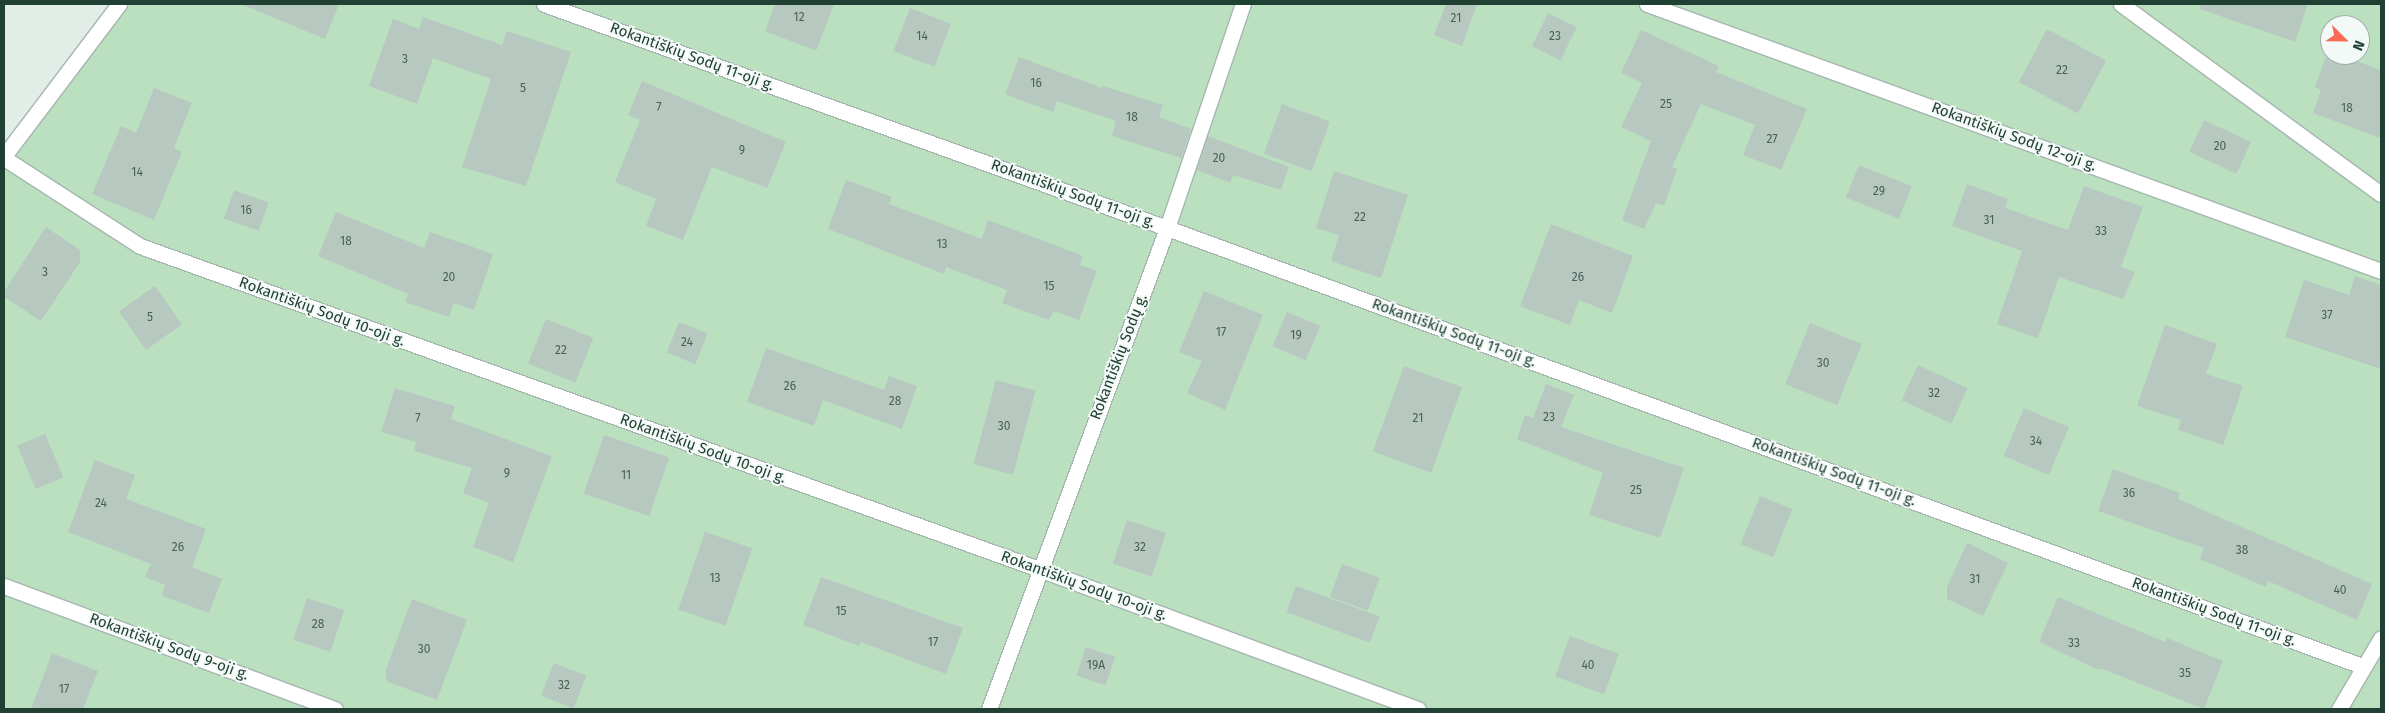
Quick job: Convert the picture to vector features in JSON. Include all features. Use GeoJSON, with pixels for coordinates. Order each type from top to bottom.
{"type":"FeatureCollection","features":[{"type":"Feature","properties":{"kind":"street","name":"Rokantiškių Sodų 10-oji g."},"geometry":{"type":"LineString","coordinates":[[119,4],[4,157],[140,246],[1039,569],[1418,709]]}},
{"type":"Feature","properties":{"kind":"street","name":"Rokantiškių Sodų 11-oji g."},"geometry":{"type":"LineString","coordinates":[[544,4],[1167,228],[2362,666]]}},
{"type":"Feature","properties":{"kind":"street","name":"Rokantiškių Sodų g."},"geometry":{"type":"LineString","coordinates":[[989,709],[1039,569],[1167,228],[1243,4]]}},
{"type":"Feature","properties":{"kind":"street","name":"Rokantiškių Sodų 12-oji g."},"geometry":{"type":"LineString","coordinates":[[1647,4],[2381,271]]}},
{"type":"Feature","properties":{"kind":"street"},"geometry":{"type":"LineString","coordinates":[[2121,4],[2381,194]]}},
{"type":"Feature","properties":{"kind":"street","name":"Rokantiškių Sodų 9-oji g."},"geometry":{"type":"LineString","coordinates":[[4,586],[335,709]]}},
{"type":"Feature","properties":{"kind":"street"},"geometry":{"type":"LineString","coordinates":[[2338,709],[2362,666],[2381,638]]}},
{"type":"Feature","properties":{"kind":"green space"},"geometry":{"type":"Polygon","coordinates":[[[119,4],[2381,4],[2381,709],[4,709],[4,156],[119,4]]]}},
{"type":"Feature","properties":{"kind":"building"},"geometry":{"type":"Polygon","coordinates":[[[241,4],[339,4],[325,39],[241,4]]]}},
{"type":"Feature","properties":{"kind":"building"},"geometry":{"type":"Polygon","coordinates":[[[775,4],[834,4],[816,51],[765,31],[775,4]]]}},
{"type":"Feature","properties":{"kind":"building"},"geometry":{"type":"Polygon","coordinates":[[[1446,4],[1477,4],[1462,46],[1434,35],[1446,4]]]}},
{"type":"Feature","properties":{"kind":"building"},"geometry":{"type":"Polygon","coordinates":[[[2201,4],[2308,4],[2295,42],[2200,9],[2201,4]]]}},
{"type":"Feature","properties":{"kind":"building"},"geometry":{"type":"Polygon","coordinates":[[[910,8],[951,24],[935,67],[894,51],[910,8]]]}},
{"type":"Feature","properties":{"kind":"building"},"geometry":{"type":"Polygon","coordinates":[[[1548,13],[1577,27],[1561,60],[1532,46],[1548,13]]]}},
{"type":"Feature","properties":{"kind":"building"},"geometry":{"type":"Polygon","coordinates":[[[423,17],[502,45],[507,31],[571,52],[526,186],[462,167],[491,79],[433,58],[417,104],[369,86],[393,19],[419,29],[423,17]]]}},
{"type":"Feature","properties":{"kind":"building"},"geometry":{"type":"Polygon","coordinates":[[[2047,29],[2106,60],[2078,113],[2019,82],[2047,29]]]}},
{"type":"Feature","properties":{"kind":"building"},"geometry":{"type":"Polygon","coordinates":[[[1641,30],[1719,66],[1716,72],[1807,109],[1781,170],[1743,155],[1755,125],[1701,104],[1672,167],[1677,169],[1664,206],[1656,203],[1644,229],[1622,220],[1651,141],[1621,127],[1642,83],[1621,73],[1641,30]]]}},
{"type":"Feature","properties":{"kind":"building"},"geometry":{"type":"Polygon","coordinates":[[[1019,57],[1102,88],[1103,86],[1163,105],[1159,117],[1191,129],[1181,158],[1112,136],[1116,121],[1057,101],[1053,112],[1005,94],[1019,57]]]}},
{"type":"Feature","properties":{"kind":"building"},"geometry":{"type":"Polygon","coordinates":[[[2323,65],[2367,65],[2381,70],[2381,138],[2313,113],[2321,90],[2315,87],[2323,65]]]}},
{"type":"Feature","properties":{"kind":"building"},"geometry":{"type":"Polygon","coordinates":[[[642,81],[786,142],[767,188],[712,167],[683,240],[646,226],[656,199],[615,182],[640,120],[628,115],[642,81]]]}},
{"type":"Feature","properties":{"kind":"building"},"geometry":{"type":"Polygon","coordinates":[[[154,88],[192,103],[174,148],[182,152],[154,220],[92,194],[121,126],[136,133],[154,88]]]}},
{"type":"Feature","properties":{"kind":"building"},"geometry":{"type":"Polygon","coordinates":[[[1282,104],[1330,121],[1312,171],[1264,154],[1282,104]]]}},
{"type":"Feature","properties":{"kind":"building"},"geometry":{"type":"Polygon","coordinates":[[[2204,120],[2251,142],[2236,174],[2189,152],[2204,120]]]}},
{"type":"Feature","properties":{"kind":"building"},"geometry":{"type":"Polygon","coordinates":[[[1208,136],[1289,167],[1281,190],[1233,175],[1230,183],[1197,170],[1208,136]]]}},
{"type":"Feature","properties":{"kind":"building"},"geometry":{"type":"Polygon","coordinates":[[[1859,165],[1912,186],[1899,219],[1846,197],[1859,165]]]}},
{"type":"Feature","properties":{"kind":"building"},"geometry":{"type":"Polygon","coordinates":[[[1334,171],[1408,195],[1381,278],[1331,261],[1339,235],[1316,228],[1334,171]]]}},
{"type":"Feature","properties":{"kind":"building"},"geometry":{"type":"Polygon","coordinates":[[[846,180],[892,197],[889,204],[982,239],[988,220],[1083,256],[1080,265],[1097,271],[1079,320],[1054,311],[1049,320],[1002,303],[1007,290],[946,267],[944,274],[828,229],[846,180]]]}},
{"type":"Feature","properties":{"kind":"building"},"geometry":{"type":"Polygon","coordinates":[[[1967,184],[2008,199],[2005,208],[2068,230],[2084,186],[2143,207],[2121,267],[2135,272],[2123,299],[2059,277],[2038,338],[1997,324],[2022,251],[1952,226],[1967,184]]]}},
{"type":"Feature","properties":{"kind":"building"},"geometry":{"type":"Polygon","coordinates":[[[234,190],[269,203],[259,231],[224,218],[234,190]]]}},
{"type":"Feature","properties":{"kind":"building"},"geometry":{"type":"Polygon","coordinates":[[[336,212],[424,248],[430,232],[493,254],[474,310],[454,303],[449,317],[405,302],[408,294],[318,256],[336,212]]]}},
{"type":"Feature","properties":{"kind":"building"},"geometry":{"type":"Polygon","coordinates":[[[1551,224],[1633,256],[1612,313],[1579,300],[1570,325],[1520,306],[1551,224]]]}},
{"type":"Feature","properties":{"kind":"building"},"geometry":{"type":"Polygon","coordinates":[[[46,227],[80,250],[80,262],[41,321],[4,297],[4,292],[46,227]]]}},
{"type":"Feature","properties":{"kind":"building"},"geometry":{"type":"Polygon","coordinates":[[[2355,276],[2381,285],[2381,369],[2285,337],[2304,280],[2349,295],[2355,276]]]}},
{"type":"Feature","properties":{"kind":"building"},"geometry":{"type":"Polygon","coordinates":[[[155,286],[182,325],[146,350],[119,311],[155,286]]]}},
{"type":"Feature","properties":{"kind":"building"},"geometry":{"type":"Polygon","coordinates":[[[1204,291],[1263,315],[1225,410],[1187,393],[1202,361],[1179,352],[1204,291]]]}},
{"type":"Feature","properties":{"kind":"building"},"geometry":{"type":"Polygon","coordinates":[[[1287,312],[1320,326],[1306,360],[1273,346],[1287,312]]]}},
{"type":"Feature","properties":{"kind":"building"},"geometry":{"type":"Polygon","coordinates":[[[546,319],[593,338],[575,383],[528,364],[546,319]]]}},
{"type":"Feature","properties":{"kind":"building"},"geometry":{"type":"Polygon","coordinates":[[[679,322],[708,334],[695,364],[667,353],[679,322]]]}},
{"type":"Feature","properties":{"kind":"building"},"geometry":{"type":"Polygon","coordinates":[[[1810,323],[1862,344],[1837,405],[1785,384],[1810,323]]]}},
{"type":"Feature","properties":{"kind":"building"},"geometry":{"type":"Polygon","coordinates":[[[2165,325],[2217,344],[2206,374],[2243,386],[2223,445],[2178,430],[2181,420],[2137,406],[2165,325]]]}},
{"type":"Feature","properties":{"kind":"building"},"geometry":{"type":"Polygon","coordinates":[[[766,348],[884,390],[889,376],[917,386],[902,429],[823,400],[814,426],[747,402],[766,348]]]}},
{"type":"Feature","properties":{"kind":"building"},"geometry":{"type":"Polygon","coordinates":[[[1918,365],[1968,388],[1951,424],[1902,400],[1918,365]]]}},
{"type":"Feature","properties":{"kind":"building"},"geometry":{"type":"Polygon","coordinates":[[[1404,366],[1462,387],[1431,473],[1373,452],[1404,366]]]}},
{"type":"Feature","properties":{"kind":"building"},"geometry":{"type":"Polygon","coordinates":[[[996,380],[1036,391],[1013,475],[973,464],[996,380]]]}},
{"type":"Feature","properties":{"kind":"building"},"geometry":{"type":"Polygon","coordinates":[[[1546,384],[1574,395],[1561,427],[1684,468],[1660,538],[1589,515],[1603,473],[1517,439],[1525,415],[1533,418],[1546,384]]]}},
{"type":"Feature","properties":{"kind":"building"},"geometry":{"type":"Polygon","coordinates":[[[395,388],[455,406],[451,419],[552,456],[513,562],[473,547],[489,503],[463,493],[472,468],[414,451],[416,442],[381,432],[395,388]]]}},
{"type":"Feature","properties":{"kind":"building"},"geometry":{"type":"Polygon","coordinates":[[[2024,408],[2069,427],[2049,475],[2004,456],[2024,408]]]}},
{"type":"Feature","properties":{"kind":"building"},"geometry":{"type":"Polygon","coordinates":[[[45,434],[63,477],[36,489],[17,446],[45,434]]]}},
{"type":"Feature","properties":{"kind":"building"},"geometry":{"type":"Polygon","coordinates":[[[604,435],[669,457],[649,516],[584,494],[604,435]]]}},
{"type":"Feature","properties":{"kind":"building"},"geometry":{"type":"Polygon","coordinates":[[[95,460],[135,475],[126,499],[206,529],[192,567],[222,579],[209,613],[162,596],[165,585],[145,577],[151,564],[68,532],[95,460]]]}},
{"type":"Feature","properties":{"kind":"building"},"geometry":{"type":"Polygon","coordinates":[[[2113,469],[2180,493],[2178,499],[2372,584],[2357,620],[2268,581],[2266,587],[2200,559],[2204,548],[2098,511],[2113,469]]]}},
{"type":"Feature","properties":{"kind":"building"},"geometry":{"type":"Polygon","coordinates":[[[1760,496],[1792,509],[1773,557],[1741,544],[1760,496]]]}},
{"type":"Feature","properties":{"kind":"building"},"geometry":{"type":"Polygon","coordinates":[[[1127,520],[1166,533],[1152,576],[1113,564],[1127,520]]]}},
{"type":"Feature","properties":{"kind":"building"},"geometry":{"type":"Polygon","coordinates":[[[705,532],[752,548],[726,626],[678,610],[705,532]]]}},
{"type":"Feature","properties":{"kind":"building"},"geometry":{"type":"Polygon","coordinates":[[[1967,543],[2008,563],[1983,616],[1947,599],[1947,587],[1967,543]]]}},
{"type":"Feature","properties":{"kind":"building"},"geometry":{"type":"Polygon","coordinates":[[[1342,564],[1380,578],[1368,611],[1330,597],[1342,564]]]}},
{"type":"Feature","properties":{"kind":"building"},"geometry":{"type":"Polygon","coordinates":[[[821,577],[963,628],[946,674],[861,642],[859,646],[803,625],[821,577]]]}},
{"type":"Feature","properties":{"kind":"building"},"geometry":{"type":"Polygon","coordinates":[[[1296,586],[1380,616],[1370,643],[1286,612],[1296,586]]]}},
{"type":"Feature","properties":{"kind":"building"},"geometry":{"type":"Polygon","coordinates":[[[2058,597],[2165,642],[2167,638],[2223,661],[2204,709],[2100,668],[2099,670],[2039,642],[2058,597]]]}},
{"type":"Feature","properties":{"kind":"building"},"geometry":{"type":"Polygon","coordinates":[[[307,598],[344,610],[330,652],[293,640],[307,598]]]}},
{"type":"Feature","properties":{"kind":"building"},"geometry":{"type":"Polygon","coordinates":[[[412,599],[467,620],[437,700],[386,681],[386,669],[412,599]]]}},
{"type":"Feature","properties":{"kind":"building"},"geometry":{"type":"Polygon","coordinates":[[[1570,636],[1619,654],[1604,694],[1555,676],[1570,636]]]}},
{"type":"Feature","properties":{"kind":"building"},"geometry":{"type":"Polygon","coordinates":[[[1086,647],[1115,657],[1106,685],[1076,675],[1086,647]]]}},
{"type":"Feature","properties":{"kind":"building"},"geometry":{"type":"Polygon","coordinates":[[[52,653],[98,671],[83,709],[31,709],[52,653]]]}},
{"type":"Feature","properties":{"kind":"building"},"geometry":{"type":"Polygon","coordinates":[[[554,663],[586,676],[573,709],[541,695],[554,663]]]}}]}
